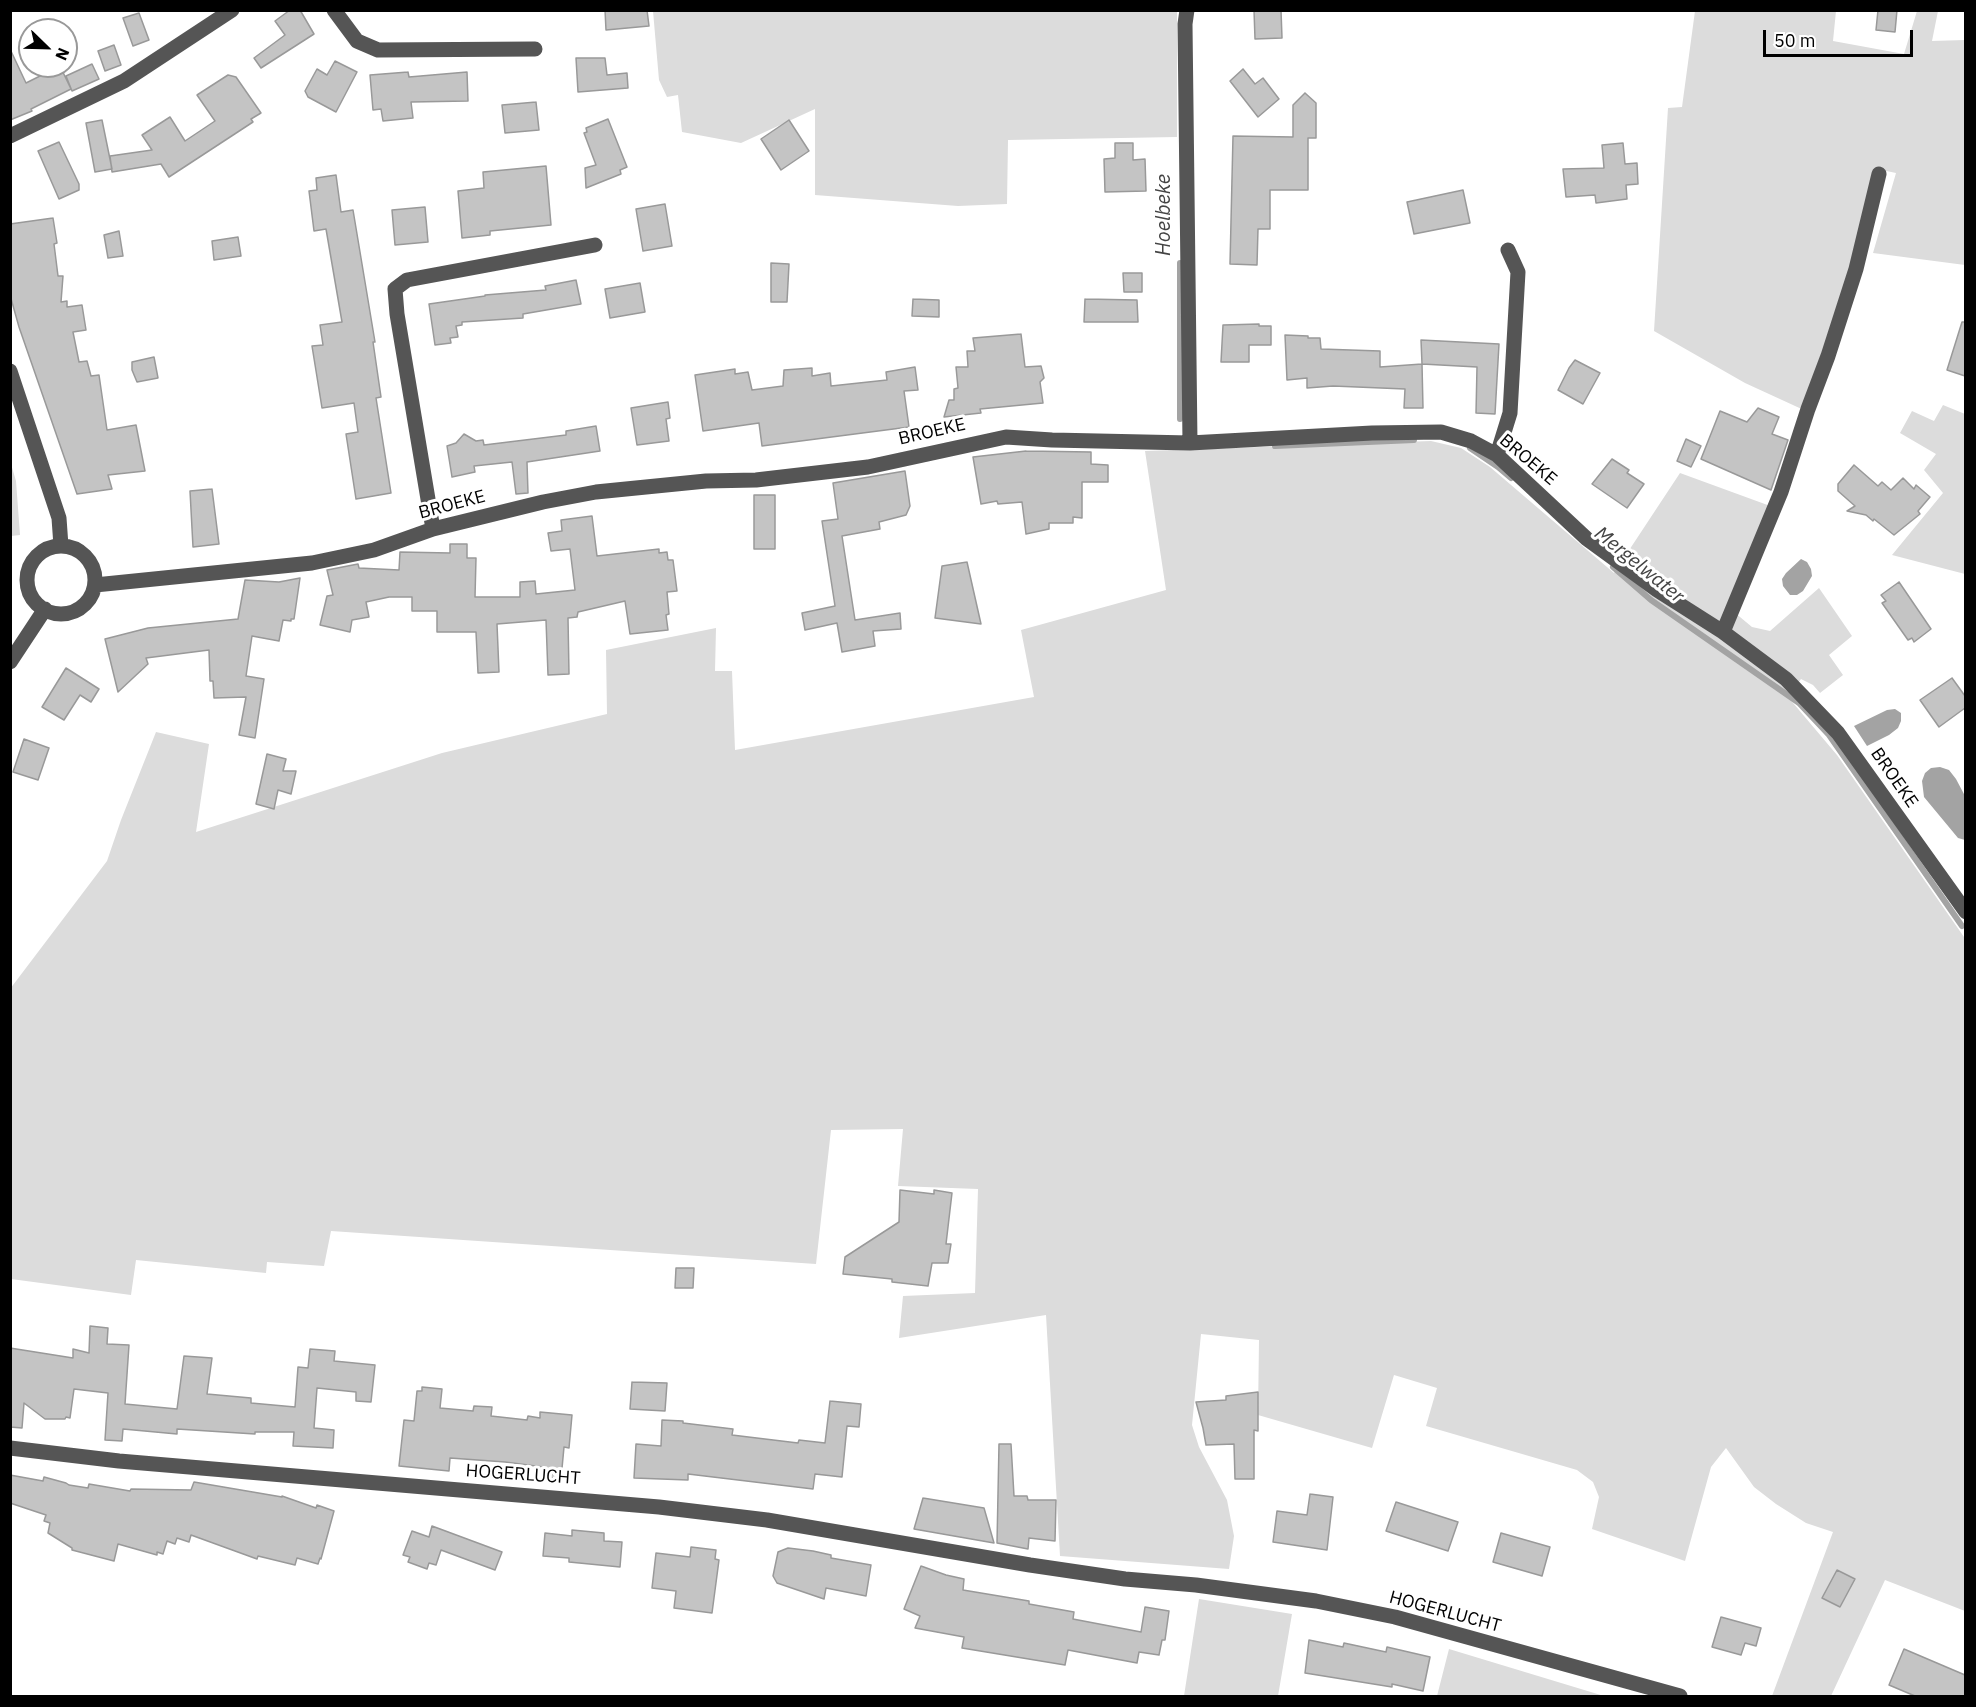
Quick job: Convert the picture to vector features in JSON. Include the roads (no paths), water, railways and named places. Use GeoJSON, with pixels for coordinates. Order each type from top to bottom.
{"type":"FeatureCollection","features":[{"type":"Feature","properties":{"kind":"street"},"geometry":{"type":"LineString","coordinates":[[10,136],[124,81],[231,10]]}},
{"type":"Feature","properties":{"kind":"street"},"geometry":{"type":"LineString","coordinates":[[334,10],[357,41],[378,50],[535,49]]}},
{"type":"Feature","properties":{"kind":"street"},"geometry":{"type":"LineString","coordinates":[[1187,10],[1185,24],[1190,443]]}},
{"type":"Feature","properties":{"kind":"street"},"geometry":{"type":"LineString","coordinates":[[1723,632],[1781,492],[1828,357],[1856,269],[1879,174]]}},
{"type":"Feature","properties":{"kind":"street"},"geometry":{"type":"LineString","coordinates":[[432,529],[397,314],[395,289],[407,280],[595,245]]}},
{"type":"Feature","properties":{"kind":"street"},"geometry":{"type":"LineString","coordinates":[[1497,455],[1510,413],[1518,272],[1508,250]]}},
{"type":"Feature","properties":{"kind":"street"},"geometry":{"type":"LineString","coordinates":[[10,371],[59,518],[61,546]]}},
{"type":"Feature","properties":{"kind":"street","name":"BROEKE"},"geometry":{"type":"LineString","coordinates":[[95,585],[312,563],[374,550],[432,529],[543,502],[596,492],[706,481],[756,480],[868,467],[1006,437],[1052,441],[1190,443],[1372,433],[1441,432],[1471,441],[1497,455],[1587,539],[1686,610],[1723,632],[1786,679],[1838,733],[1965,912]]}},
{"type":"Feature","properties":{"kind":"street"},"geometry":{"type":"LineString","coordinates":[[61,546],[76,549],[86,556],[95,573],[95,585],[91,596],[79,609],[62,614],[45,609],[34,599],[28,585],[29,570],[42,552],[49,548],[61,546]]}},
{"type":"Feature","properties":{"kind":"street"},"geometry":{"type":"LineString","coordinates":[[13,658],[45,609]]}},
{"type":"Feature","properties":{"kind":"street","name":"HOGERLUCHT"},"geometry":{"type":"LineString","coordinates":[[10,1448],[119,1461],[659,1506],[766,1520],[1125,1579],[1196,1585],[1316,1601],[1395,1617],[1680,1696]]}},
{"type":"Feature","properties":{"kind":"waterway","name":"Hoelbeke"},"geometry":{"type":"LineString","coordinates":[[1180,263],[1180,419]]}},
{"type":"Feature","properties":{"kind":"waterway","name":"Mergelwater"},"geometry":{"type":"LineString","coordinates":[[1275,446],[1414,440]]}},
{"type":"Feature","properties":{"kind":"waterway","name":"Mergelwater"},"geometry":{"type":"LineString","coordinates":[[1470,448],[1511,478]]}},
{"type":"Feature","properties":{"kind":"waterway","name":"Mergelwater"},"geometry":{"type":"LineString","coordinates":[[1613,567],[1651,600],[1799,703],[1829,735],[1962,926]]}}]}
